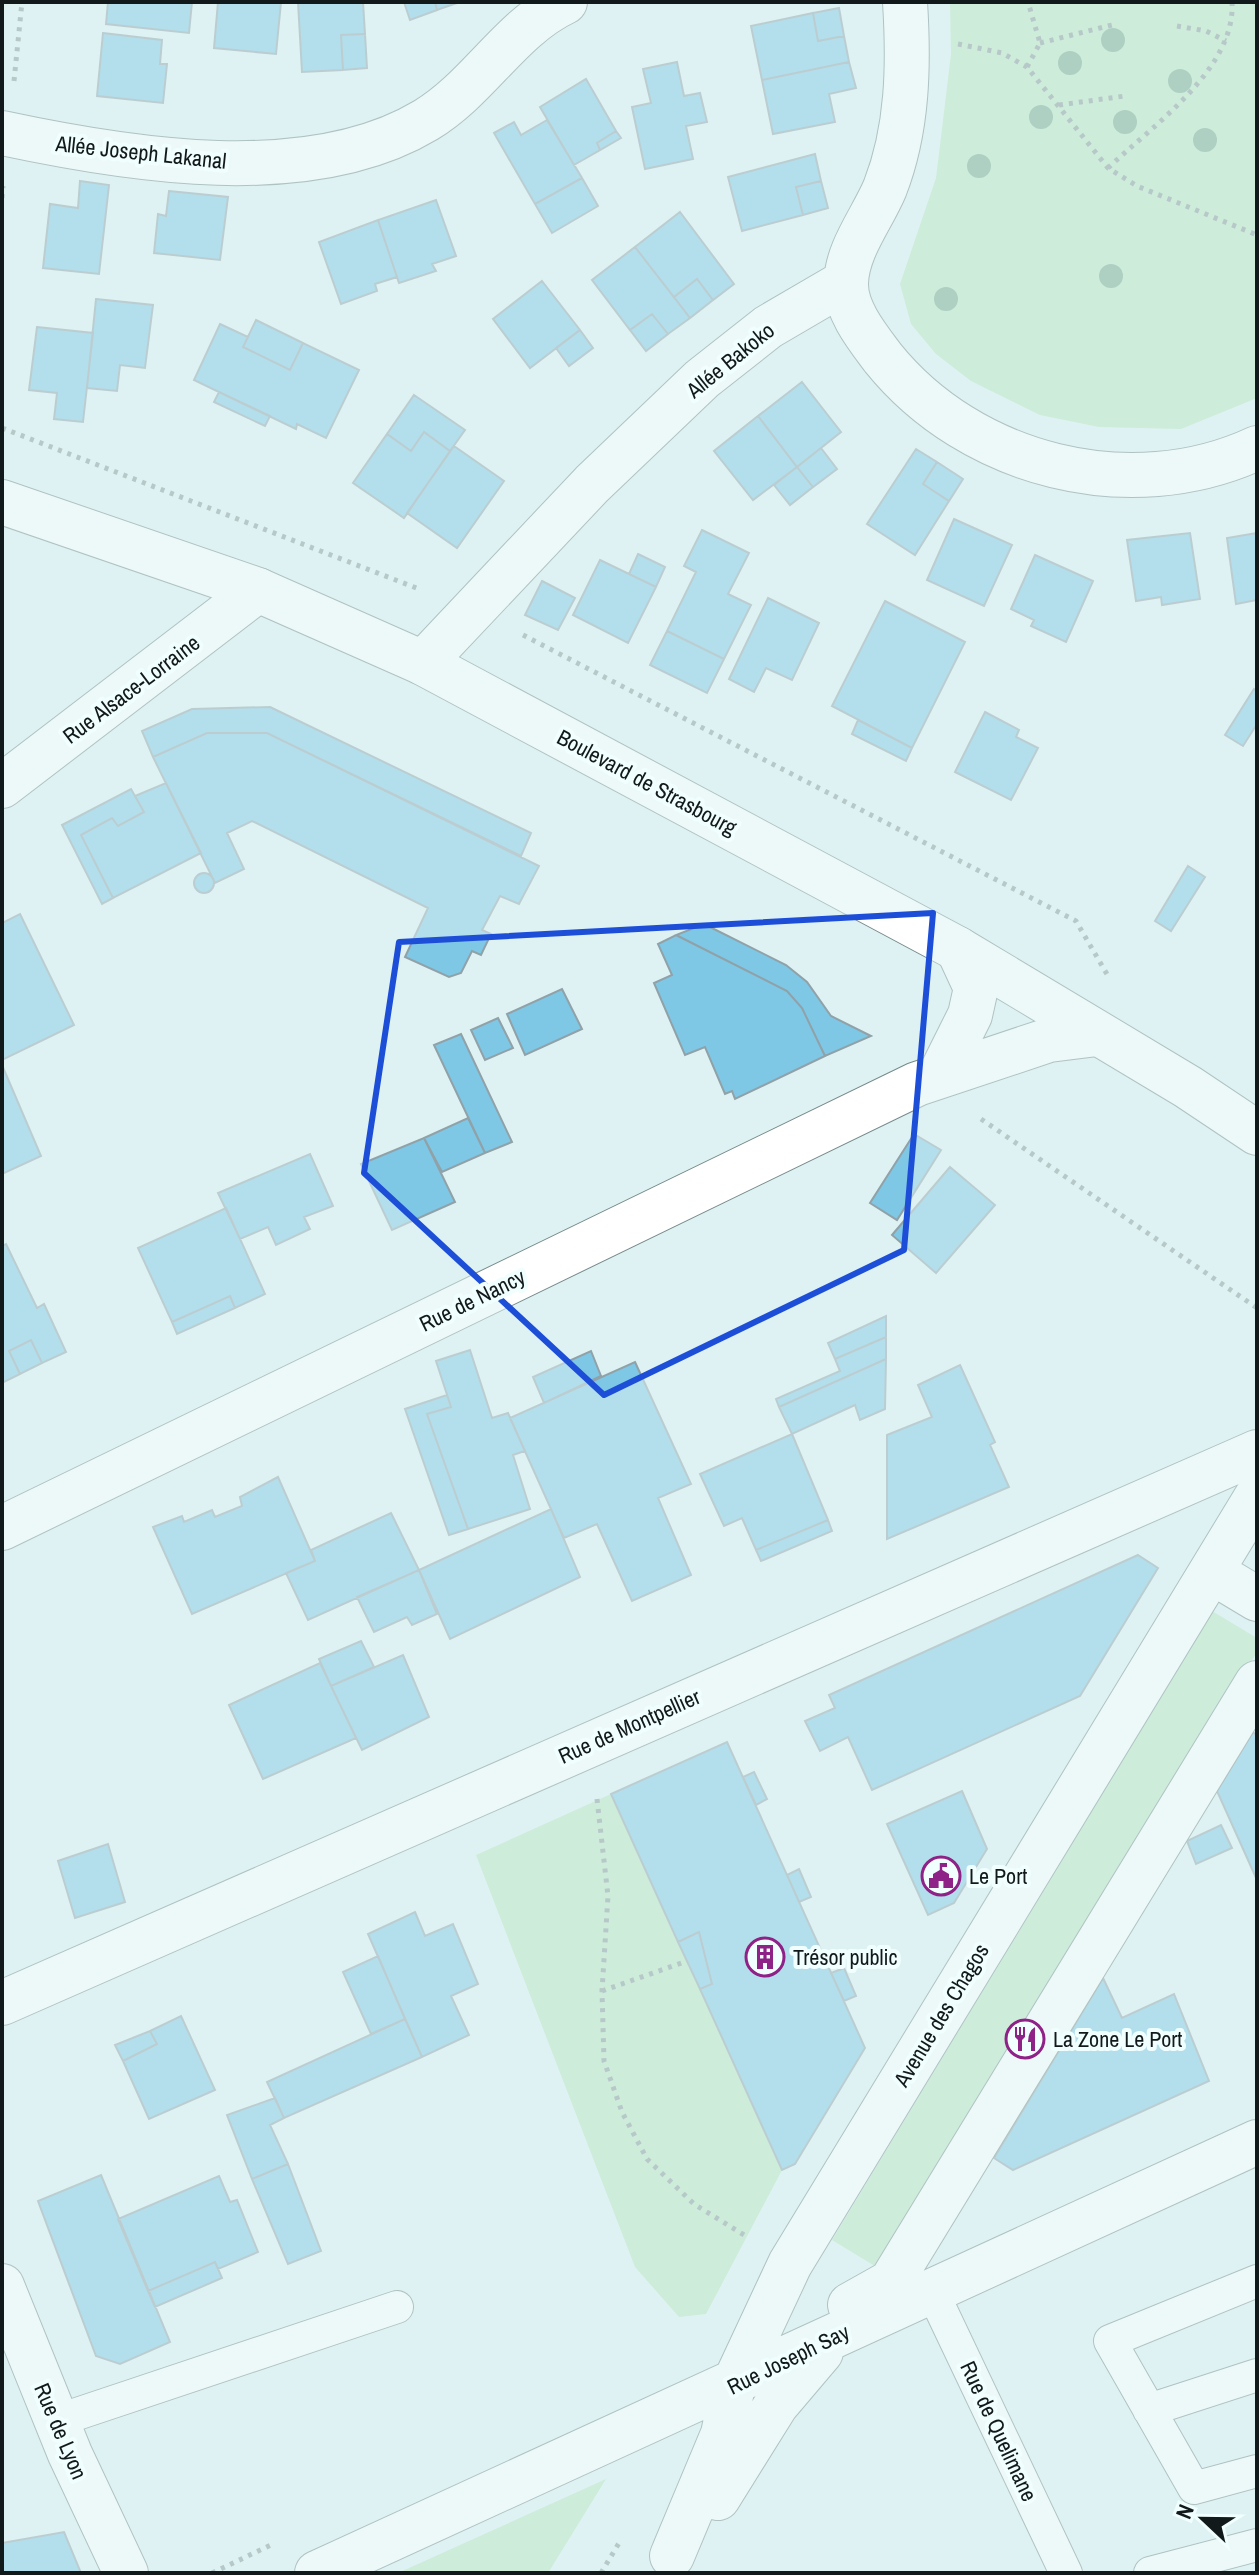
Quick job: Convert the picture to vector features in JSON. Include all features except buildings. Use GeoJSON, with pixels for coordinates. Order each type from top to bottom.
{"type":"FeatureCollection","features":[{"type":"Feature","properties":{"kind":"street","name":"Allée Joseph Lakanal"},"geometry":{"type":"LineString","coordinates":[[2,133],[77,148],[204,163],[303,160],[385,140],[427,119],[470,86],[525,13],[565,2]]}},
{"type":"Feature","properties":{"kind":"street"},"geometry":{"type":"LineString","coordinates":[[905,2],[908,50],[903,125],[886,185],[854,249],[845,282],[854,315],[906,385],[939,414],[1010,451],[1053,466],[1097,474],[1167,475],[1232,459],[1257,448]]}},
{"type":"Feature","properties":{"kind":"street","name":"Allée Bakoko"},"geometry":{"type":"LineString","coordinates":[[423,663],[592,484],[702,379],[768,327],[845,282]]}},
{"type":"Feature","properties":{"kind":"street","name":"Boulevard de Strasbourg"},"geometry":{"type":"LineString","coordinates":[[2,502],[258,590],[423,663],[958,949],[1188,1087],[1257,1133]]}},
{"type":"Feature","properties":{"kind":"street","name":"Rue Alsace-Lorraine"},"geometry":{"type":"LineString","coordinates":[[2,786],[258,590]]}},
{"type":"Feature","properties":{"kind":"street"},"geometry":{"type":"LineString","coordinates":[[941,1073],[970,1015],[976,988],[958,949]]}},
{"type":"Feature","properties":{"kind":"street","name":"Rue de Nancy"},"geometry":{"type":"LineString","coordinates":[[2,1528],[941,1073],[1049,1040],[1097,1034]]}},
{"type":"Feature","properties":{"kind":"street","name":"Rue de Montpellier"},"geometry":{"type":"LineString","coordinates":[[2,2003],[1257,1452]]}},
{"type":"Feature","properties":{"kind":"street","name":"Avenue des Chagos"},"geometry":{"type":"LineString","coordinates":[[666,2564],[723,2434],[733,2386],[790,2264],[1257,1496]]}},
{"type":"Feature","properties":{"kind":"street"},"geometry":{"type":"LineString","coordinates":[[1212,1572],[1257,1599]]}},
{"type":"Feature","properties":{"kind":"street"},"geometry":{"type":"LineString","coordinates":[[845,2319],[891,2282],[1257,1683]]}},
{"type":"Feature","properties":{"kind":"street","name":"Rue Joseph Say"},"geometry":{"type":"LineString","coordinates":[[317,2573],[733,2386],[845,2319],[931,2289],[1257,2142]]}},
{"type":"Feature","properties":{"kind":"street","name":"Rue de Lyon"},"geometry":{"type":"LineString","coordinates":[[2,2286],[56,2421],[126,2573]]}},
{"type":"Feature","properties":{"kind":"street","name":"Avenue des Chagos"},"geometry":{"type":"LineString","coordinates":[[666,2564],[731,2480],[789,2388],[845,2319]]}},
{"type":"Feature","properties":{"kind":"lane"},"geometry":{"type":"LineString","coordinates":[[1257,2281],[1110,2341],[1194,2488],[1257,2471]]}},
{"type":"Feature","properties":{"kind":"lane","name":"Rue de Quelimane"},"geometry":{"type":"LineString","coordinates":[[931,2289],[1066,2573]]}},
{"type":"Feature","properties":{"kind":"lane"},"geometry":{"type":"LineString","coordinates":[[56,2421],[397,2307]]}},
{"type":"Feature","properties":{"kind":"lane"},"geometry":{"type":"LineString","coordinates":[[1149,2410],[1257,2375]]}},
{"type":"Feature","properties":{"kind":"lane"},"geometry":{"type":"LineString","coordinates":[[1150,2573],[1257,2545]]}},
{"type":"Feature","properties":{"kind":"path"},"geometry":{"type":"LineString","coordinates":[[1027,67],[1040,43],[1028,2]]}},
{"type":"Feature","properties":{"kind":"path"},"geometry":{"type":"LineString","coordinates":[[1108,168],[1212,69],[1226,41],[1232,2]]}},
{"type":"Feature","properties":{"kind":"path"},"geometry":{"type":"LineString","coordinates":[[1040,43],[1116,24]]}},
{"type":"Feature","properties":{"kind":"path"},"geometry":{"type":"LineString","coordinates":[[1177,26],[1206,31],[1226,41]]}},
{"type":"Feature","properties":{"kind":"path"},"geometry":{"type":"LineString","coordinates":[[946,41],[1002,53],[1027,67],[1108,168],[1169,201],[1257,235]]}},
{"type":"Feature","properties":{"kind":"path"},"geometry":{"type":"LineString","coordinates":[[1059,105],[1125,96]]}},
{"type":"Feature","properties":{"kind":"path"},"geometry":{"type":"LineString","coordinates":[[2,428],[422,590]]}},
{"type":"Feature","properties":{"kind":"path"},"geometry":{"type":"LineString","coordinates":[[473,610],[1076,921],[1110,979]]}},
{"type":"Feature","properties":{"kind":"path"},"geometry":{"type":"LineString","coordinates":[[972,1113],[1257,1308]]}},
{"type":"Feature","properties":{"kind":"path"},"geometry":{"type":"LineString","coordinates":[[596,1795],[608,1896],[602,1991],[604,2061],[622,2112],[647,2159],[694,2204],[754,2241]]}},
{"type":"Feature","properties":{"kind":"path"},"geometry":{"type":"LineString","coordinates":[[602,1991],[687,1961]]}},
{"type":"Feature","properties":{"kind":"highlighted area"},"geometry":{"type":"Polygon","coordinates":[[[933,913],[904,1250],[604,1395],[364,1173],[399,942],[933,913]]]}},
{"type":"Feature","properties":{"kind":"green space"},"geometry":{"type":"Polygon","coordinates":[[[950,2],[1257,2],[1257,398],[1181,429],[1099,427],[1040,415],[971,381],[936,354],[911,324],[900,284],[936,178],[951,54],[950,2]]]}},
{"type":"Feature","properties":{"kind":"green space"},"geometry":{"type":"Polygon","coordinates":[[[1212,1611],[1257,1638],[1257,1652],[883,2271],[832,2240],[1212,1611]]]}},
{"type":"Feature","properties":{"kind":"green space"},"geometry":{"type":"Polygon","coordinates":[[[611,1794],[782,2170],[706,2314],[679,2317],[635,2267],[476,1855],[611,1794]]]}},
{"type":"Feature","properties":{"kind":"green space"},"geometry":{"type":"Polygon","coordinates":[[[606,2479],[548,2573],[398,2573],[606,2479]]]}},
{"type":"Feature","properties":{"kind":"place","name":"Le Port"},"geometry":{"type":"Point","coordinates":[941,1876]}},
{"type":"Feature","properties":{"kind":"place","name":"Trésor public"},"geometry":{"type":"Point","coordinates":[765,1957]}},
{"type":"Feature","properties":{"kind":"place","name":"La Zone Le Port"},"geometry":{"type":"Point","coordinates":[1025,2039]}}]}
